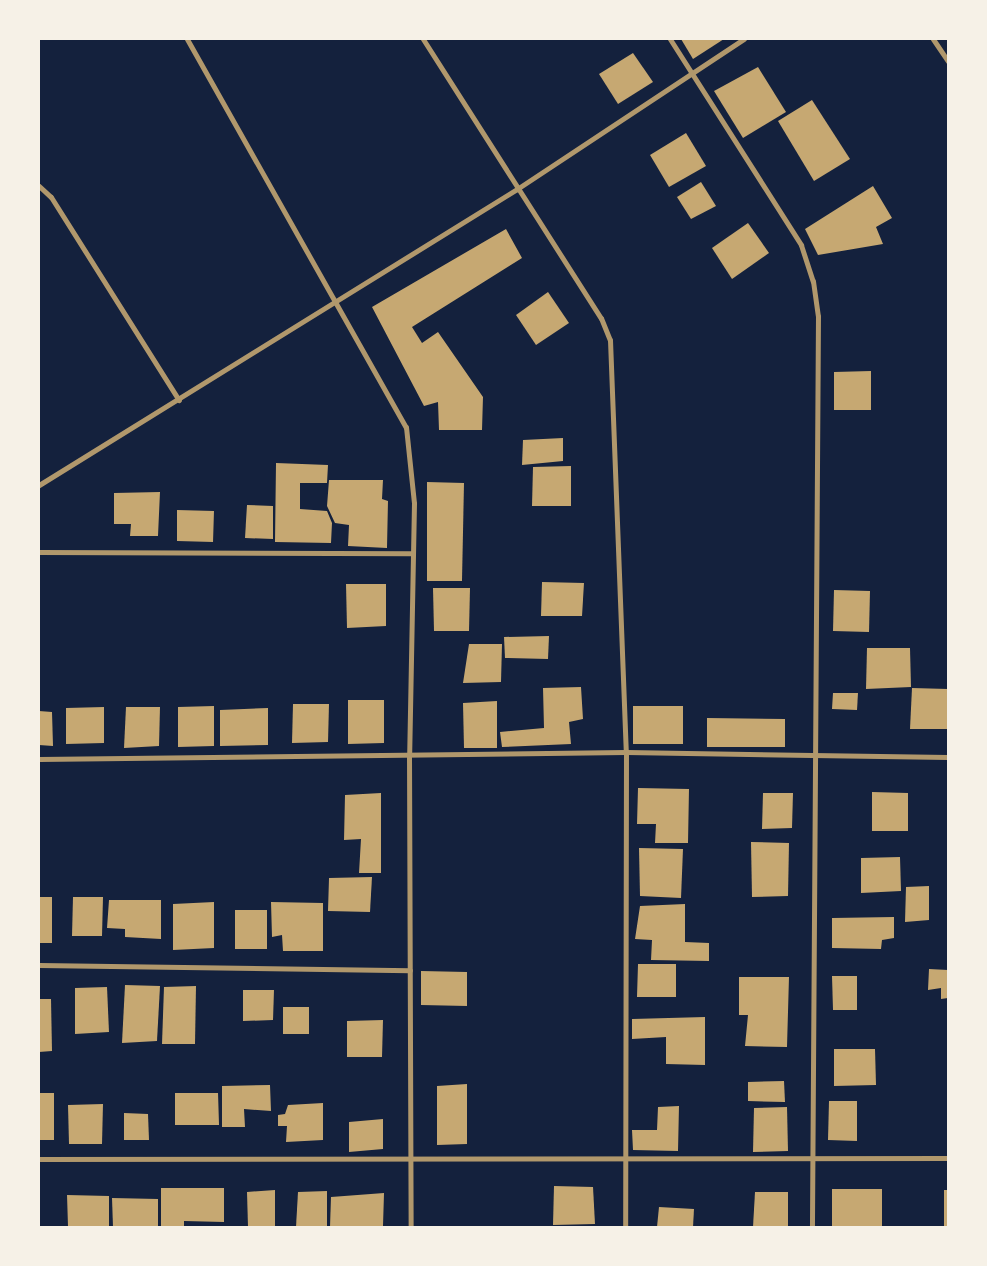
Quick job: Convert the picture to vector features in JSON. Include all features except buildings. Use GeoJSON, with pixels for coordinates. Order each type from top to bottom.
{"type":"FeatureCollection","features":[{"type":"Feature","properties":{"kind":"street"},"geometry":{"type":"LineString","coordinates":[[187,39],[406,428],[414,503],[409,754],[411,1227]]}},
{"type":"Feature","properties":{"kind":"street"},"geometry":{"type":"LineString","coordinates":[[423,39],[517,189],[602,318],[610,340],[626,752],[625,1227]]}},
{"type":"Feature","properties":{"kind":"street"},"geometry":{"type":"LineString","coordinates":[[670,39],[801,245],[814,282],[818,316],[817,755],[812,1227]]}},
{"type":"Feature","properties":{"kind":"street"},"geometry":{"type":"LineString","coordinates":[[39,485],[517,189],[691,71],[744,39]]}},
{"type":"Feature","properties":{"kind":"street"},"geometry":{"type":"LineString","coordinates":[[933,39],[948,61]]}},
{"type":"Feature","properties":{"kind":"street"},"geometry":{"type":"LineString","coordinates":[[39,186],[179,400]]}},
{"type":"Feature","properties":{"kind":"street"},"geometry":{"type":"LineString","coordinates":[[39,552],[412,553]]}},
{"type":"Feature","properties":{"kind":"street"},"geometry":{"type":"LineString","coordinates":[[39,759],[626,752],[948,756]]}},
{"type":"Feature","properties":{"kind":"street"},"geometry":{"type":"LineString","coordinates":[[39,965],[410,970]]}},
{"type":"Feature","properties":{"kind":"street"},"geometry":{"type":"LineString","coordinates":[[39,1159],[626,1158],[812,1160],[948,1158]]}}]}
